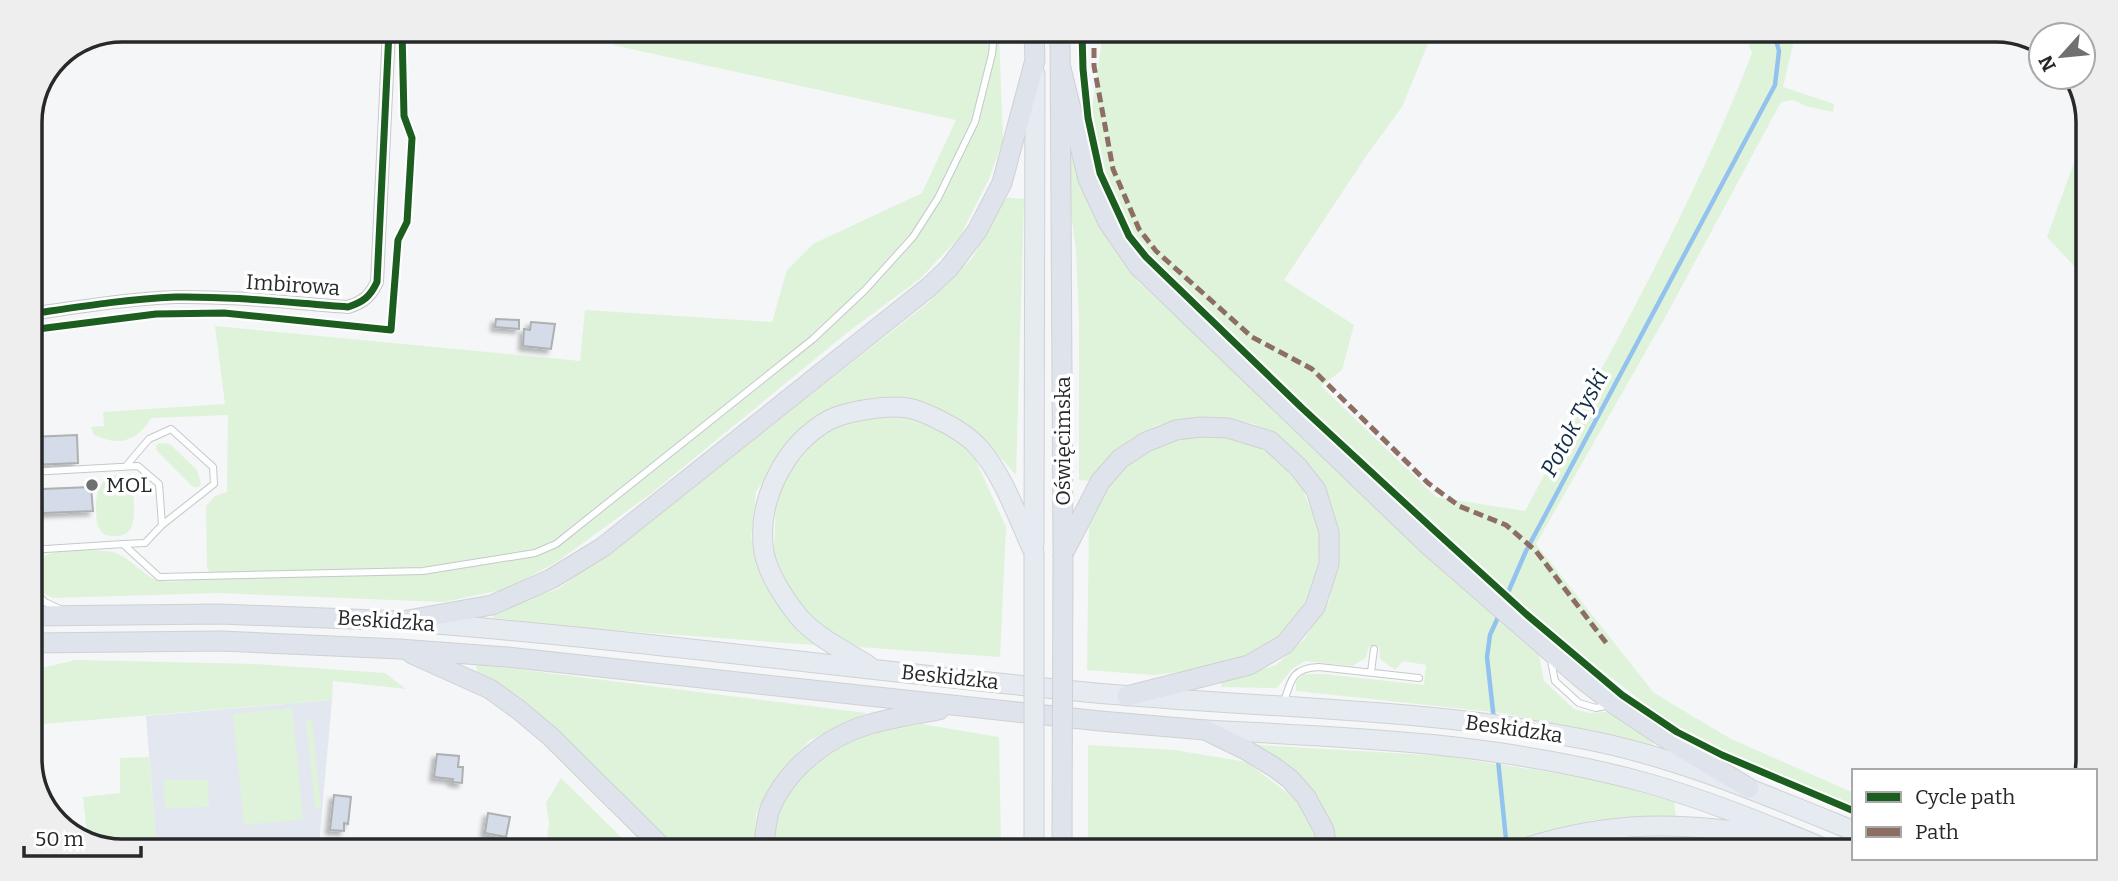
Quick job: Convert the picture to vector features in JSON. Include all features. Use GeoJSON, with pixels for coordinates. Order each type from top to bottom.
{"type":"FeatureCollection","features":[{"type":"Feature","properties":{"kind":"highway","name":"Oświęcimska"},"geometry":{"type":"LineString","coordinates":[[1034,42],[1035,60]]}},
{"type":"Feature","properties":{"kind":"highway","name":"Oświęcimska"},"geometry":{"type":"LineString","coordinates":[[1060,42],[1062,839]]}},
{"type":"Feature","properties":{"kind":"highway"},"geometry":{"type":"LineString","coordinates":[[402,621],[492,605],[551,579],[603,547],[929,287],[949,268],[977,231],[1002,183],[1035,60]]}},
{"type":"Feature","properties":{"kind":"highway"},"geometry":{"type":"LineString","coordinates":[[1060,64],[1088,179],[1108,222],[1139,267],[1426,543],[1550,651],[1614,704],[1748,788]]}},
{"type":"Feature","properties":{"kind":"highway"},"geometry":{"type":"LineString","coordinates":[[1063,554],[1100,482],[1120,459],[1146,442],[1176,430],[1227,428],[1270,441],[1298,467],[1316,490],[1329,532],[1329,564],[1315,607],[1285,644],[1249,665],[1127,696]]}},
{"type":"Feature","properties":{"kind":"highway","name":"Beskidzka"},"geometry":{"type":"LineString","coordinates":[[42,616],[219,614],[402,621]]}},
{"type":"Feature","properties":{"kind":"highway","name":"Beskidzka"},"geometry":{"type":"LineString","coordinates":[[42,645],[65,642],[221,641],[399,649],[507,657],[1205,730]]}},
{"type":"Feature","properties":{"kind":"highway"},"geometry":{"type":"LineString","coordinates":[[399,649],[490,689],[500,696],[550,736],[653,839]]}},
{"type":"Feature","properties":{"kind":"highway"},"geometry":{"type":"LineString","coordinates":[[765,839],[770,810],[790,775],[808,756],[834,740],[868,725],[957,705]]}},
{"type":"Feature","properties":{"kind":"highway"},"geometry":{"type":"LineString","coordinates":[[1205,730],[1246,750],[1290,779],[1306,797],[1324,830],[1325,839]]}},
{"type":"Feature","properties":{"kind":"main road","name":"Oświęcimska"},"geometry":{"type":"LineString","coordinates":[[1034,839],[1035,60]]}},
{"type":"Feature","properties":{"kind":"main road"},"geometry":{"type":"LineString","coordinates":[[873,669],[814,631],[800,618],[772,573],[764,552],[767,502],[772,486],[782,468],[811,433],[830,420],[853,412],[893,406],[922,410],[961,432],[981,450],[1034,553]]}},
{"type":"Feature","properties":{"kind":"main road","name":"Beskidzka"},"geometry":{"type":"LineString","coordinates":[[402,621],[612,640],[1127,696],[1514,726],[1587,739],[1656,757],[1748,788],[1852,830]]}},
{"type":"Feature","properties":{"kind":"main road","name":"Beskidzka"},"geometry":{"type":"LineString","coordinates":[[1205,730],[1339,737],[1516,755],[1648,783],[1737,813],[1802,839]]}},
{"type":"Feature","properties":{"kind":"main road"},"geometry":{"type":"LineString","coordinates":[[1552,839],[1629,826],[1675,824],[1788,839]]}},
{"type":"Feature","properties":{"kind":"street","name":"Imbirowa"},"geometry":{"type":"LineString","coordinates":[[42,312],[120,301],[177,297],[348,307],[371,295],[376,282],[388,42]]}},
{"type":"Feature","properties":{"kind":"lane"},"geometry":{"type":"LineString","coordinates":[[122,544],[159,577],[423,570],[535,553],[556,544],[813,339],[866,290],[913,237],[938,198],[975,122],[994,42]]}},
{"type":"Feature","properties":{"kind":"lane"},"geometry":{"type":"LineString","coordinates":[[42,549],[145,543],[162,525],[214,484],[213,467],[171,429],[149,439],[126,466]]}},
{"type":"Feature","properties":{"kind":"lane"},"geometry":{"type":"LineString","coordinates":[[42,471],[138,466],[159,484],[162,525]]}},
{"type":"Feature","properties":{"kind":"lane"},"geometry":{"type":"LineString","coordinates":[[42,599],[74,615]]}},
{"type":"Feature","properties":{"kind":"lane"},"geometry":{"type":"LineString","coordinates":[[1371,673],[1374,649]]}},
{"type":"Feature","properties":{"kind":"lane"},"geometry":{"type":"LineString","coordinates":[[1282,707],[1292,677],[1305,668],[1318,667],[1419,678]]}},
{"type":"Feature","properties":{"kind":"shaded area"},"geometry":{"type":"Polygon","coordinates":[[[332,700],[320,839],[156,839],[146,716],[332,700]]]}},
{"type":"Feature","properties":{"kind":"green space"},"geometry":{"type":"Polygon","coordinates":[[[613,42],[999,42],[1003,141],[988,181],[960,236],[921,278],[848,332],[653,492],[557,562],[506,589],[444,602],[218,593],[53,598],[42,592],[42,558],[52,553],[74,550],[116,553],[157,580],[212,578],[207,567],[206,506],[215,496],[227,492],[228,415],[151,418],[134,437],[120,441],[94,435],[91,427],[104,426],[103,412],[225,404],[215,326],[580,361],[585,310],[772,322],[787,270],[813,244],[922,193],[956,120],[613,45],[613,42]]]}},
{"type":"Feature","properties":{"kind":"green space"},"geometry":{"type":"Polygon","coordinates":[[[1101,42],[1429,42],[1402,107],[1284,280],[1354,325],[1342,370],[1321,386],[1436,497],[1525,511],[1646,285],[1702,171],[1752,53],[1747,42],[1794,42],[1783,87],[1834,104],[1833,112],[1805,106],[1794,100],[1781,102],[1662,323],[1536,544],[1654,693],[1731,739],[1852,792],[1852,808],[1722,753],[1679,729],[1648,706],[1578,652],[1444,539],[1302,403],[1214,332],[1145,263],[1113,216],[1086,146],[1101,42]]]}},
{"type":"Feature","properties":{"kind":"green space"},"geometry":{"type":"Polygon","coordinates":[[[1071,140],[1109,235],[1137,281],[1538,650],[1544,681],[1574,709],[1589,713],[1608,712],[1651,738],[1653,746],[1502,713],[1296,691],[1296,681],[1304,674],[1424,685],[1426,665],[1403,661],[1395,670],[1380,659],[1379,646],[1369,646],[1366,658],[1352,666],[1305,661],[1292,669],[1277,688],[1221,687],[1221,681],[1276,665],[1304,640],[1329,601],[1338,548],[1332,507],[1315,473],[1281,439],[1254,424],[1223,418],[1188,419],[1157,425],[1130,441],[1091,481],[1079,480],[1079,317],[1076,251],[1070,204],[1071,140]]]}},
{"type":"Feature","properties":{"kind":"green space"},"geometry":{"type":"Polygon","coordinates":[[[2076,157],[2076,268],[2047,237],[2076,157]]]}},
{"type":"Feature","properties":{"kind":"green space"},"geometry":{"type":"Polygon","coordinates":[[[1004,197],[1024,199],[1016,475],[991,447],[941,410],[903,398],[857,403],[820,414],[783,450],[756,492],[751,537],[771,596],[815,645],[582,628],[494,618],[493,611],[558,589],[928,303],[973,257],[1004,197]]]}},
{"type":"Feature","properties":{"kind":"green space"},"geometry":{"type":"Polygon","coordinates":[[[888,413],[934,424],[972,452],[1006,527],[1000,657],[859,647],[825,629],[792,595],[774,553],[776,498],[792,469],[819,436],[851,420],[888,413]]]}},
{"type":"Feature","properties":{"kind":"green space"},"geometry":{"type":"Polygon","coordinates":[[[1231,436],[1273,455],[1303,490],[1321,535],[1316,580],[1307,605],[1278,640],[1245,658],[1202,669],[1154,675],[1087,670],[1089,527],[1105,487],[1136,458],[1178,437],[1231,436]]]}},
{"type":"Feature","properties":{"kind":"green space"},"geometry":{"type":"Polygon","coordinates":[[[159,443],[170,444],[197,470],[201,484],[198,487],[193,487],[157,451],[156,446],[159,443]]]}},
{"type":"Feature","properties":{"kind":"green space"},"geometry":{"type":"Polygon","coordinates":[[[113,475],[128,481],[134,501],[131,528],[119,536],[101,532],[97,520],[98,490],[113,475]]]}},
{"type":"Feature","properties":{"kind":"green space"},"geometry":{"type":"Polygon","coordinates":[[[75,660],[256,664],[385,673],[406,689],[333,681],[332,700],[42,724],[42,668],[75,660]]]}},
{"type":"Feature","properties":{"kind":"green space"},"geometry":{"type":"Polygon","coordinates":[[[476,664],[866,713],[810,740],[780,771],[756,814],[755,839],[661,839],[477,673],[476,664]]]}},
{"type":"Feature","properties":{"kind":"green space"},"geometry":{"type":"Polygon","coordinates":[[[292,708],[303,819],[244,825],[233,714],[292,708]]]}},
{"type":"Feature","properties":{"kind":"green space"},"geometry":{"type":"Polygon","coordinates":[[[312,719],[321,808],[315,808],[306,720],[312,719]]]}},
{"type":"Feature","properties":{"kind":"green space"},"geometry":{"type":"Polygon","coordinates":[[[922,724],[999,737],[1001,839],[771,839],[772,828],[784,798],[803,769],[859,736],[922,724]]]}},
{"type":"Feature","properties":{"kind":"green space"},"geometry":{"type":"Polygon","coordinates":[[[1088,745],[1174,750],[1247,762],[1299,802],[1316,839],[1088,839],[1088,745]]]}},
{"type":"Feature","properties":{"kind":"green space"},"geometry":{"type":"Polygon","coordinates":[[[1258,745],[1444,756],[1595,779],[1674,802],[1676,817],[1594,820],[1528,839],[1328,839],[1293,772],[1258,745]]]}},
{"type":"Feature","properties":{"kind":"green space"},"geometry":{"type":"Polygon","coordinates":[[[149,757],[156,839],[122,839],[87,831],[83,797],[120,793],[120,758],[149,757]]]}},
{"type":"Feature","properties":{"kind":"green space"},"geometry":{"type":"Polygon","coordinates":[[[561,778],[623,839],[547,839],[549,823],[546,803],[561,778]]]}},
{"type":"Feature","properties":{"kind":"green space"},"geometry":{"type":"Polygon","coordinates":[[[164,780],[208,780],[209,807],[165,808],[164,780]]]}},
{"type":"Feature","properties":{"kind":"building"},"geometry":{"type":"Polygon","coordinates":[[[496,319],[519,320],[519,329],[495,327],[496,319]]]}},
{"type":"Feature","properties":{"kind":"building"},"geometry":{"type":"Polygon","coordinates":[[[531,322],[555,324],[551,349],[523,346],[524,329],[530,330],[531,322]]]}},
{"type":"Feature","properties":{"kind":"building"},"geometry":{"type":"Polygon","coordinates":[[[77,435],[78,463],[42,464],[42,436],[77,435]]]}},
{"type":"Feature","properties":{"kind":"building"},"geometry":{"type":"Polygon","coordinates":[[[91,487],[93,511],[43,513],[42,489],[91,487]]]}},
{"type":"Feature","properties":{"kind":"building"},"geometry":{"type":"Polygon","coordinates":[[[437,754],[459,756],[458,767],[463,767],[462,783],[434,777],[437,754]]]}},
{"type":"Feature","properties":{"kind":"building"},"geometry":{"type":"Polygon","coordinates":[[[334,795],[351,797],[348,824],[344,823],[344,831],[330,830],[334,795]]]}},
{"type":"Feature","properties":{"kind":"building"},"geometry":{"type":"Polygon","coordinates":[[[488,813],[510,817],[506,837],[485,833],[488,813]]]}},
{"type":"Feature","properties":{"kind":"waterway","name":"Potok Tyski"},"geometry":{"type":"LineString","coordinates":[[1503,604],[1526,551],[1775,85],[1779,51],[1777,42]]}},
{"type":"Feature","properties":{"kind":"waterway","name":"Potok Tyski"},"geometry":{"type":"LineString","coordinates":[[1494,720],[1487,657],[1490,635],[1499,615]]}},
{"type":"Feature","properties":{"kind":"waterway","name":"Potok Tyski"},"geometry":{"type":"LineString","coordinates":[[1498,760],[1506,839]]}},
{"type":"Feature","properties":{"kind":"marked path"},"geometry":{"type":"LineString","coordinates":[[1094,42],[1094,66],[1113,169],[1139,229],[1156,251],[1252,337],[1312,369],[1428,483],[1459,506],[1506,525],[1536,551],[1607,644]]}},
{"type":"Feature","properties":{"kind":"cycle path"},"geometry":{"type":"LineString","coordinates":[[42,312],[120,301],[175,297],[348,307],[365,298],[377,282],[388,42]]}},
{"type":"Feature","properties":{"kind":"cycle path"},"geometry":{"type":"LineString","coordinates":[[42,328],[156,314],[224,313],[391,330],[398,240],[407,222],[412,138],[404,116],[402,42]]}},
{"type":"Feature","properties":{"kind":"cycle path"},"geometry":{"type":"LineString","coordinates":[[1082,42],[1088,118],[1100,173],[1129,236],[1146,257],[1302,408],[1435,531],[1526,614],[1622,695],[1677,732],[1722,755],[1852,810]]}},
{"type":"Feature","properties":{"kind":"place","name":"MOL"},"geometry":{"type":"Point","coordinates":[92,485]}}]}
